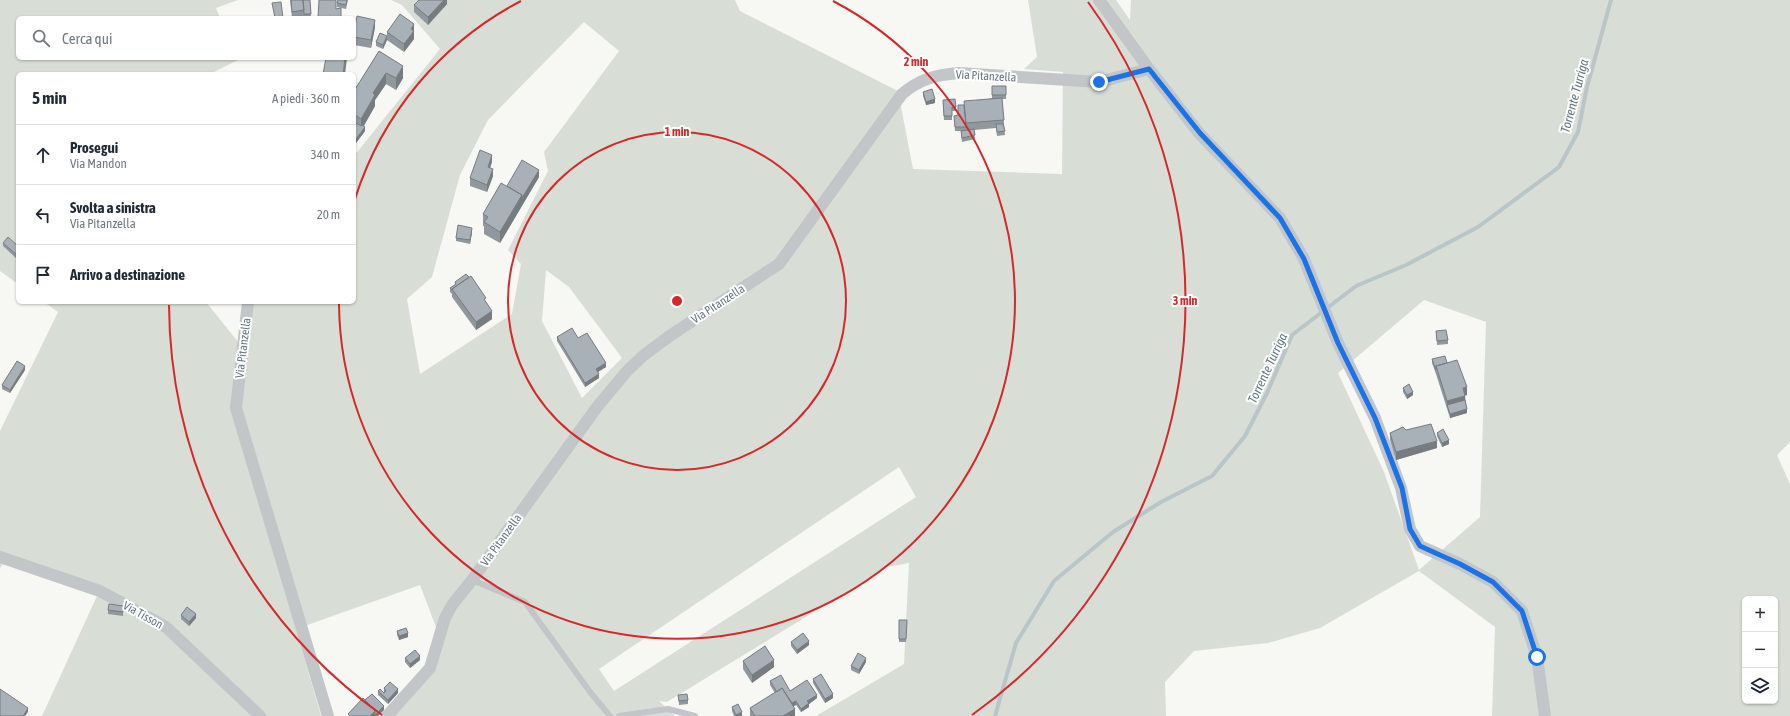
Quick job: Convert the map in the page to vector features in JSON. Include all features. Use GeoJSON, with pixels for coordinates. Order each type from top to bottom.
{"type":"FeatureCollection","features":[{"type":"Feature","properties":{"kind":"street"},"geometry":{"type":"LineString","coordinates":[[1099,0],[1149,69],[1200,133],[1280,218],[1304,259],[1338,343],[1375,418],[1402,488],[1410,529],[1420,546],[1460,564],[1493,582],[1522,611],[1537,657],[1545,716]]}},
{"type":"Feature","properties":{"kind":"street","name":"Via Pitanzella"},"geometry":{"type":"LineString","coordinates":[[387,716],[430,668],[445,618],[452,605],[472,580],[597,407],[627,371],[644,355],[671,335],[779,264],[902,94],[914,84],[928,78],[958,73],[1099,82],[1149,69]]}},
{"type":"Feature","properties":{"kind":"street","name":"Via Pitanzella"},"geometry":{"type":"LineString","coordinates":[[248,304],[236,408],[328,716]]}},
{"type":"Feature","properties":{"kind":"street","name":"Via Tisson"},"geometry":{"type":"LineString","coordinates":[[0,556],[100,591],[166,627],[260,716]]}},
{"type":"Feature","properties":{"kind":"lane"},"geometry":{"type":"LineString","coordinates":[[472,580],[525,602],[590,692],[610,716]]}},
{"type":"Feature","properties":{"kind":"lane"},"geometry":{"type":"LineString","coordinates":[[619,716],[668,709],[695,716]]}},
{"type":"Feature","properties":{"kind":"shaded area"},"geometry":{"type":"Polygon","coordinates":[[[0,0],[238,0],[216,8],[219,16],[16,16],[16,60],[238,60],[214,72],[16,72],[16,283],[0,271],[0,0]]]}},
{"type":"Feature","properties":{"kind":"shaded area"},"geometry":{"type":"Polygon","coordinates":[[[391,0],[735,0],[740,11],[898,91],[913,169],[1062,174],[1063,72],[1024,69],[1037,57],[1028,0],[1116,0],[1130,20],[1131,0],[1790,0],[1790,442],[1777,455],[1790,484],[1790,716],[1492,716],[1495,627],[1419,571],[1320,628],[1268,643],[1194,651],[1165,682],[1166,716],[816,716],[904,664],[909,563],[887,567],[667,702],[659,701],[675,716],[379,716],[426,667],[436,627],[420,585],[296,629],[321,716],[42,716],[97,596],[3,564],[0,568],[0,431],[58,312],[47,304],[208,304],[243,348],[248,304],[356,304],[356,154],[440,49],[402,5],[391,0]],[[584,22],[488,120],[460,175],[432,277],[407,299],[420,374],[512,314],[521,264],[508,250],[548,171],[544,152],[619,51],[584,22]],[[546,270],[542,321],[582,398],[622,358],[569,287],[546,270]],[[1424,300],[1338,373],[1384,472],[1419,570],[1480,517],[1486,322],[1424,300]],[[899,467],[599,669],[614,691],[916,497],[899,467]]]}},
{"type":"Feature","properties":{"kind":"building"},"geometry":{"type":"Polygon","coordinates":[[[291,0],[303,0],[304,10],[292,12],[291,0]]]}},
{"type":"Feature","properties":{"kind":"building"},"geometry":{"type":"Polygon","coordinates":[[[303,0],[310,0],[311,14],[304,14],[303,0]]]}},
{"type":"Feature","properties":{"kind":"building"},"geometry":{"type":"Polygon","coordinates":[[[319,0],[336,0],[336,9],[341,8],[341,16],[318,16],[319,0]]]}},
{"type":"Feature","properties":{"kind":"building"},"geometry":{"type":"Polygon","coordinates":[[[338,0],[347,0],[346,5],[337,3],[338,0]]]}},
{"type":"Feature","properties":{"kind":"building"},"geometry":{"type":"Polygon","coordinates":[[[419,0],[444,0],[428,17],[414,5],[419,0]]]}},
{"type":"Feature","properties":{"kind":"building"},"geometry":{"type":"Polygon","coordinates":[[[281,2],[283,16],[275,16],[272,3],[281,2]]]}},
{"type":"Feature","properties":{"kind":"building"},"geometry":{"type":"Polygon","coordinates":[[[400,14],[414,24],[411,29],[414,31],[404,44],[387,32],[400,14]]]}},
{"type":"Feature","properties":{"kind":"building"},"geometry":{"type":"Polygon","coordinates":[[[357,16],[375,20],[371,40],[356,37],[357,16]]]}},
{"type":"Feature","properties":{"kind":"building"},"geometry":{"type":"Polygon","coordinates":[[[380,33],[387,36],[383,45],[376,42],[380,33]]]}},
{"type":"Feature","properties":{"kind":"building"},"geometry":{"type":"Polygon","coordinates":[[[379,51],[403,66],[396,78],[386,73],[373,93],[375,95],[361,119],[356,115],[356,88],[379,51]]]}},
{"type":"Feature","properties":{"kind":"building"},"geometry":{"type":"Polygon","coordinates":[[[326,60],[345,60],[343,72],[323,72],[326,60]]]}},
{"type":"Feature","properties":{"kind":"building"},"geometry":{"type":"Polygon","coordinates":[[[992,86],[1006,86],[1006,95],[992,95],[992,86]]]}},
{"type":"Feature","properties":{"kind":"building"},"geometry":{"type":"Polygon","coordinates":[[[932,89],[935,99],[926,102],[923,92],[932,89]]]}},
{"type":"Feature","properties":{"kind":"building"},"geometry":{"type":"Polygon","coordinates":[[[1002,98],[1004,120],[966,123],[964,101],[1002,98]]]}},
{"type":"Feature","properties":{"kind":"building"},"geometry":{"type":"Polygon","coordinates":[[[955,99],[956,107],[952,107],[952,116],[944,116],[943,100],[955,99]]]}},
{"type":"Feature","properties":{"kind":"building"},"geometry":{"type":"Polygon","coordinates":[[[958,105],[964,105],[966,127],[955,127],[954,116],[958,115],[958,105]]]}},
{"type":"Feature","properties":{"kind":"building"},"geometry":{"type":"Polygon","coordinates":[[[356,123],[365,127],[356,139],[356,123]]]}},
{"type":"Feature","properties":{"kind":"building"},"geometry":{"type":"Polygon","coordinates":[[[996,124],[1003,124],[1005,131],[997,132],[996,124]]]}},
{"type":"Feature","properties":{"kind":"building"},"geometry":{"type":"Polygon","coordinates":[[[974,129],[975,135],[962,138],[961,131],[974,129]]]}},
{"type":"Feature","properties":{"kind":"building"},"geometry":{"type":"Polygon","coordinates":[[[480,150],[492,155],[488,167],[493,169],[487,185],[470,178],[480,150]]]}},
{"type":"Feature","properties":{"kind":"building"},"geometry":{"type":"Polygon","coordinates":[[[522,160],[539,170],[522,198],[522,195],[507,186],[522,160]]]}},
{"type":"Feature","properties":{"kind":"building"},"geometry":{"type":"Polygon","coordinates":[[[501,183],[522,195],[500,232],[484,222],[488,217],[483,214],[501,183]]]}},
{"type":"Feature","properties":{"kind":"building"},"geometry":{"type":"Polygon","coordinates":[[[458,225],[472,228],[470,240],[456,238],[458,225]]]}},
{"type":"Feature","properties":{"kind":"building"},"geometry":{"type":"Polygon","coordinates":[[[8,237],[16,244],[16,254],[3,243],[8,237]]]}},
{"type":"Feature","properties":{"kind":"building"},"geometry":{"type":"Polygon","coordinates":[[[466,274],[469,277],[452,290],[450,288],[456,284],[455,282],[466,274]]]}},
{"type":"Feature","properties":{"kind":"building"},"geometry":{"type":"Polygon","coordinates":[[[471,276],[486,298],[484,299],[492,311],[476,322],[452,289],[471,276]]]}},
{"type":"Feature","properties":{"kind":"building"},"geometry":{"type":"Polygon","coordinates":[[[572,328],[578,338],[587,333],[606,363],[596,369],[599,374],[585,383],[557,337],[572,328]]]}},
{"type":"Feature","properties":{"kind":"building"},"geometry":{"type":"Polygon","coordinates":[[[1446,330],[1448,340],[1437,341],[1436,331],[1446,330]]]}},
{"type":"Feature","properties":{"kind":"building"},"geometry":{"type":"Polygon","coordinates":[[[1445,356],[1447,363],[1436,366],[1436,370],[1432,359],[1445,356]]]}},
{"type":"Feature","properties":{"kind":"building"},"geometry":{"type":"Polygon","coordinates":[[[1457,360],[1467,387],[1463,388],[1465,396],[1447,401],[1436,366],[1457,360]]]}},
{"type":"Feature","properties":{"kind":"building"},"geometry":{"type":"Polygon","coordinates":[[[17,361],[25,366],[10,390],[2,385],[17,361]]]}},
{"type":"Feature","properties":{"kind":"building"},"geometry":{"type":"Polygon","coordinates":[[[1409,384],[1413,392],[1407,395],[1403,388],[1409,384]]]}},
{"type":"Feature","properties":{"kind":"building"},"geometry":{"type":"Polygon","coordinates":[[[1465,400],[1467,409],[1450,414],[1447,405],[1465,400]]]}},
{"type":"Feature","properties":{"kind":"building"},"geometry":{"type":"Polygon","coordinates":[[[1431,424],[1437,441],[1396,452],[1390,433],[1403,427],[1406,430],[1431,424]]]}},
{"type":"Feature","properties":{"kind":"building"},"geometry":{"type":"Polygon","coordinates":[[[1443,429],[1449,440],[1442,443],[1437,433],[1443,429]]]}},
{"type":"Feature","properties":{"kind":"building"},"geometry":{"type":"Polygon","coordinates":[[[109,604],[123,606],[123,612],[108,610],[109,604]]]}},
{"type":"Feature","properties":{"kind":"building"},"geometry":{"type":"Polygon","coordinates":[[[187,607],[196,614],[189,622],[181,615],[187,607]]]}},
{"type":"Feature","properties":{"kind":"building"},"geometry":{"type":"Polygon","coordinates":[[[899,620],[907,620],[906,639],[899,639],[899,620]]]}},
{"type":"Feature","properties":{"kind":"building"},"geometry":{"type":"Polygon","coordinates":[[[406,628],[408,633],[399,636],[397,631],[406,628]]]}},
{"type":"Feature","properties":{"kind":"building"},"geometry":{"type":"Polygon","coordinates":[[[803,633],[809,641],[797,650],[791,642],[803,633]]]}},
{"type":"Feature","properties":{"kind":"building"},"geometry":{"type":"Polygon","coordinates":[[[765,646],[774,660],[752,675],[743,661],[765,646]]]}},
{"type":"Feature","properties":{"kind":"building"},"geometry":{"type":"Polygon","coordinates":[[[415,650],[420,656],[410,664],[405,658],[415,650]]]}},
{"type":"Feature","properties":{"kind":"building"},"geometry":{"type":"Polygon","coordinates":[[[858,653],[866,658],[859,670],[851,666],[858,653]]]}},
{"type":"Feature","properties":{"kind":"building"},"geometry":{"type":"Polygon","coordinates":[[[821,674],[833,694],[825,699],[813,679],[821,674]]]}},
{"type":"Feature","properties":{"kind":"building"},"geometry":{"type":"Polygon","coordinates":[[[781,675],[790,691],[807,680],[817,695],[807,701],[809,703],[801,709],[796,701],[792,703],[782,688],[777,692],[770,681],[781,675]]]}},
{"type":"Feature","properties":{"kind":"building"},"geometry":{"type":"Polygon","coordinates":[[[390,682],[398,689],[388,700],[378,691],[380,689],[384,693],[386,691],[384,688],[390,682]]]}},
{"type":"Feature","properties":{"kind":"building"},"geometry":{"type":"Polygon","coordinates":[[[782,688],[795,709],[783,716],[755,716],[750,708],[782,688]]]}},
{"type":"Feature","properties":{"kind":"building"},"geometry":{"type":"Polygon","coordinates":[[[0,689],[28,708],[23,716],[0,716],[0,689]]]}},
{"type":"Feature","properties":{"kind":"building"},"geometry":{"type":"Polygon","coordinates":[[[372,694],[384,706],[375,715],[375,711],[365,700],[372,694]]]}},
{"type":"Feature","properties":{"kind":"building"},"geometry":{"type":"Polygon","coordinates":[[[687,694],[688,700],[679,701],[678,695],[687,694]]]}},
{"type":"Feature","properties":{"kind":"building"},"geometry":{"type":"Polygon","coordinates":[[[363,698],[375,711],[370,716],[350,716],[348,714],[363,698]]]}},
{"type":"Feature","properties":{"kind":"building"},"geometry":{"type":"Polygon","coordinates":[[[738,704],[742,712],[736,715],[732,707],[738,704]]]}},
{"type":"Feature","properties":{"kind":"waterway","name":"Torrente Turriga"},"geometry":{"type":"LineString","coordinates":[[995,716],[1016,643],[1054,581],[1113,532],[1161,502],[1212,476],[1245,436],[1267,393],[1292,335],[1356,286],[1406,265],[1478,227],[1559,167],[1578,132],[1587,87],[1611,0]]}},
{"type":"Feature","properties":{"kind":"route"},"geometry":{"type":"LineString","coordinates":[[1099,82],[1149,69],[1200,133],[1280,218],[1304,259],[1338,343],[1375,418],[1402,488],[1410,529],[1420,546],[1460,564],[1493,582],[1522,611],[1537,657]]}}]}
